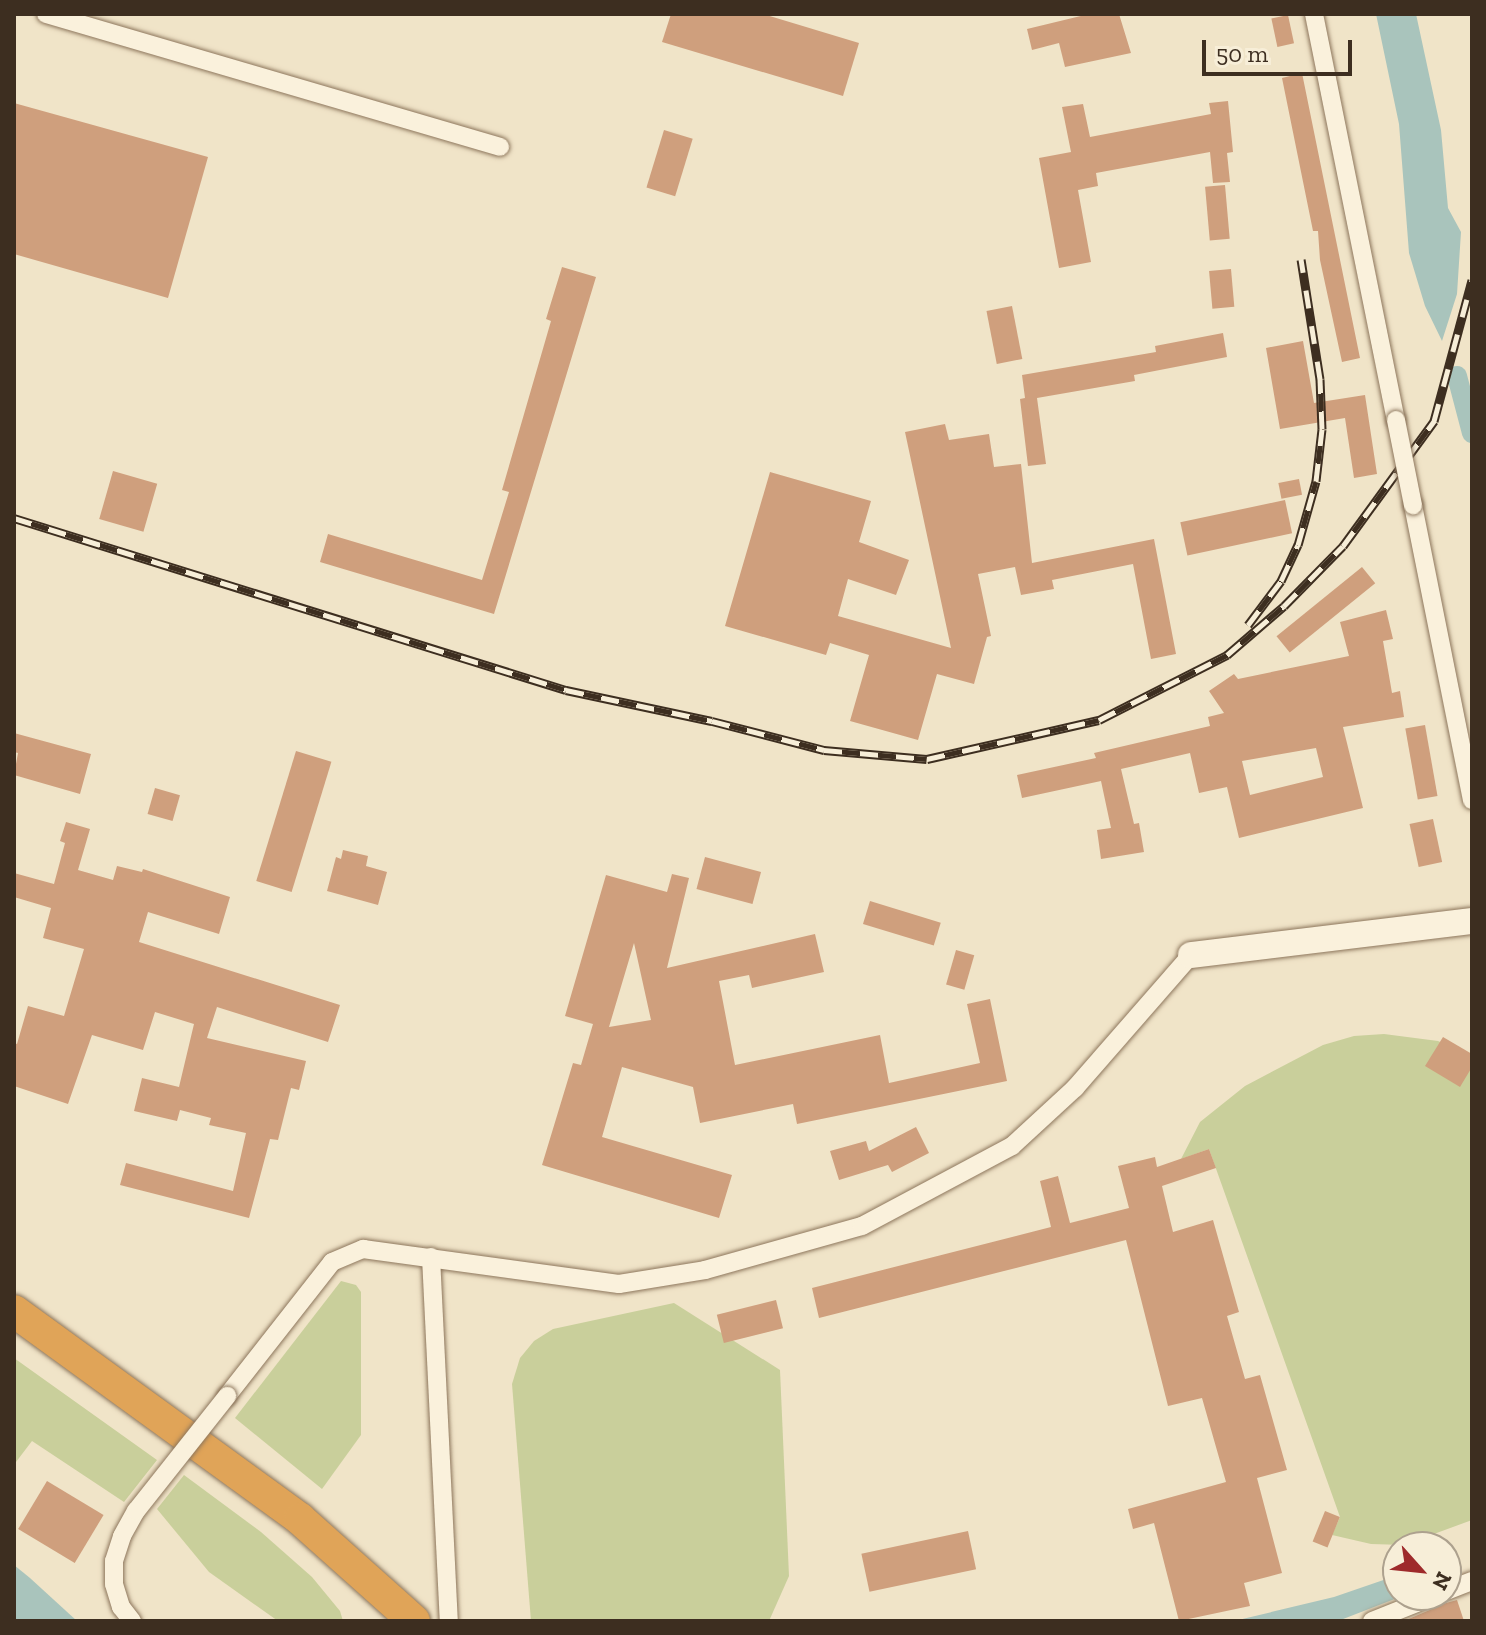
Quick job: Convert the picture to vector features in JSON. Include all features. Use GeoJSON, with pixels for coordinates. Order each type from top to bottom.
{"type":"FeatureCollection","features":[{"type":"Feature","properties":{"kind":"highway"},"geometry":{"type":"LineString","coordinates":[[14,1311],[300,1519],[414,1621]]}},
{"type":"Feature","properties":{"kind":"street"},"geometry":{"type":"LineString","coordinates":[[46,14],[500,147]]}},
{"type":"Feature","properties":{"kind":"street"},"geometry":{"type":"LineString","coordinates":[[1314,14],[1472,800]]}},
{"type":"Feature","properties":{"kind":"street"},"geometry":{"type":"LineString","coordinates":[[132,1621],[121,1607],[114,1584],[114,1561],[122,1536],[136,1511],[332,1262],[363,1249],[619,1284],[705,1270],[862,1226],[1012,1146],[1075,1088],[1191,955],[1472,921]]}},
{"type":"Feature","properties":{"kind":"street"},"geometry":{"type":"LineString","coordinates":[[431,1257],[449,1621]]}},
{"type":"Feature","properties":{"kind":"street"},"geometry":{"type":"LineString","coordinates":[[1372,1621],[1397,1611]]}},
{"type":"Feature","properties":{"kind":"green space"},"geometry":{"type":"Polygon","coordinates":[[[1384,1034],[1438,1041],[1472,1057],[1472,1520],[1442,1531],[1382,1531],[1382,1544],[1332,1535],[1340,1517],[1209,1149],[1181,1159],[1200,1122],[1245,1086],[1323,1045],[1354,1036],[1384,1034]]]}},
{"type":"Feature","properties":{"kind":"green space"},"geometry":{"type":"Polygon","coordinates":[[[341,1281],[356,1285],[361,1292],[361,1435],[322,1489],[235,1418],[341,1281]]]}},
{"type":"Feature","properties":{"kind":"green space"},"geometry":{"type":"Polygon","coordinates":[[[674,1303],[780,1370],[789,1576],[769,1621],[531,1621],[512,1384],[520,1358],[534,1341],[553,1329],[674,1303]]]}},
{"type":"Feature","properties":{"kind":"green space"},"geometry":{"type":"Polygon","coordinates":[[[14,1358],[157,1460],[124,1502],[32,1441],[16,1462],[14,1460],[14,1358]]]}},
{"type":"Feature","properties":{"kind":"green space"},"geometry":{"type":"Polygon","coordinates":[[[184,1475],[261,1532],[312,1577],[340,1611],[343,1621],[278,1621],[209,1572],[157,1509],[184,1475]]]}},
{"type":"Feature","properties":{"kind":"water"},"geometry":{"type":"Polygon","coordinates":[[[1376,14],[1416,14],[1441,130],[1448,208],[1461,232],[1457,294],[1442,341],[1425,306],[1409,253],[1399,124],[1376,14]]]}},
{"type":"Feature","properties":{"kind":"water"},"geometry":{"type":"Polygon","coordinates":[[[14,1565],[30,1578],[77,1621],[14,1621],[14,1565]]]}},
{"type":"Feature","properties":{"kind":"water"},"geometry":{"type":"Polygon","coordinates":[[[1382,1580],[1382,1604],[1338,1621],[1234,1621],[1334,1597],[1382,1580]]]}},
{"type":"Feature","properties":{"kind":"building"},"geometry":{"type":"Polygon","coordinates":[[[671,14],[763,14],[859,43],[843,96],[662,42],[671,14]]]}},
{"type":"Feature","properties":{"kind":"building"},"geometry":{"type":"Polygon","coordinates":[[[1089,14],[1119,14],[1131,53],[1065,67],[1059,43],[1032,50],[1027,29],[1089,14]]]}},
{"type":"Feature","properties":{"kind":"building"},"geometry":{"type":"Polygon","coordinates":[[[1288,15],[1294,43],[1277,47],[1271,19],[1288,15]]]}},
{"type":"Feature","properties":{"kind":"building"},"geometry":{"type":"Polygon","coordinates":[[[1302,73],[1360,358],[1342,362],[1320,260],[1318,231],[1313,231],[1282,78],[1302,73]]]}},
{"type":"Feature","properties":{"kind":"building"},"geometry":{"type":"Polygon","coordinates":[[[1228,101],[1233,152],[1227,153],[1230,182],[1213,183],[1210,152],[1096,173],[1098,186],[1078,190],[1091,262],[1059,268],[1039,158],[1071,152],[1062,107],[1083,104],[1090,137],[1211,114],[1209,103],[1228,101]]]}},
{"type":"Feature","properties":{"kind":"building"},"geometry":{"type":"Polygon","coordinates":[[[14,103],[208,157],[168,298],[14,254],[14,103]]]}},
{"type":"Feature","properties":{"kind":"building"},"geometry":{"type":"Polygon","coordinates":[[[664,130],[693,139],[675,196],[646,187],[664,130]]]}},
{"type":"Feature","properties":{"kind":"building"},"geometry":{"type":"Polygon","coordinates":[[[1225,185],[1230,239],[1210,241],[1205,187],[1225,185]]]}},
{"type":"Feature","properties":{"kind":"building"},"geometry":{"type":"Polygon","coordinates":[[[562,267],[596,277],[494,614],[320,562],[328,534],[482,580],[509,492],[502,490],[551,321],[546,319],[562,267]]]}},
{"type":"Feature","properties":{"kind":"building"},"geometry":{"type":"Polygon","coordinates":[[[1231,269],[1234,307],[1212,309],[1209,271],[1231,269]]]}},
{"type":"Feature","properties":{"kind":"building"},"geometry":{"type":"Polygon","coordinates":[[[1012,306],[1022,359],[997,364],[986,311],[1012,306]]]}},
{"type":"Feature","properties":{"kind":"building"},"geometry":{"type":"Polygon","coordinates":[[[1223,333],[1227,357],[1134,375],[1135,381],[1037,398],[1046,464],[1028,466],[1020,399],[1025,398],[1022,375],[1156,352],[1155,346],[1223,333]]]}},
{"type":"Feature","properties":{"kind":"building"},"geometry":{"type":"Polygon","coordinates":[[[1303,341],[1314,403],[1365,395],[1377,474],[1354,478],[1345,418],[1280,429],[1266,348],[1303,341]]]}},
{"type":"Feature","properties":{"kind":"building"},"geometry":{"type":"Polygon","coordinates":[[[945,424],[949,440],[989,434],[994,467],[1021,464],[1032,563],[1154,539],[1176,654],[1151,659],[1133,564],[1052,580],[1054,589],[1021,595],[1015,567],[978,574],[991,636],[987,637],[974,684],[937,674],[918,740],[850,721],[869,655],[830,643],[826,655],[725,626],[770,472],[871,501],[859,542],[909,560],[896,595],[848,579],[838,616],[951,648],[905,432],[945,424]]]}},
{"type":"Feature","properties":{"kind":"building"},"geometry":{"type":"Polygon","coordinates":[[[113,471],[157,484],[143,532],[99,519],[113,471]]]}},
{"type":"Feature","properties":{"kind":"building"},"geometry":{"type":"Polygon","coordinates":[[[1299,479],[1302,495],[1281,499],[1278,483],[1299,479]]]}},
{"type":"Feature","properties":{"kind":"building"},"geometry":{"type":"Polygon","coordinates":[[[1285,500],[1292,533],[1187,556],[1180,522],[1285,500]]]}},
{"type":"Feature","properties":{"kind":"building"},"geometry":{"type":"Polygon","coordinates":[[[1362,567],[1375,583],[1290,653],[1277,636],[1362,567]]]}},
{"type":"Feature","properties":{"kind":"building"},"geometry":{"type":"Polygon","coordinates":[[[1386,610],[1393,639],[1383,641],[1392,693],[1400,691],[1404,717],[1343,727],[1363,808],[1239,838],[1227,787],[1199,793],[1190,753],[1121,769],[1134,824],[1139,823],[1144,852],[1101,859],[1097,830],[1111,828],[1101,781],[1022,798],[1017,775],[1096,758],[1094,753],[1210,726],[1208,717],[1224,713],[1209,691],[1234,674],[1238,679],[1349,656],[1340,622],[1386,610]],[[1316,748],[1242,761],[1250,795],[1323,777],[1316,748]]]}},
{"type":"Feature","properties":{"kind":"building"},"geometry":{"type":"Polygon","coordinates":[[[1425,725],[1438,796],[1418,799],[1405,728],[1425,725]]]}},
{"type":"Feature","properties":{"kind":"building"},"geometry":{"type":"Polygon","coordinates":[[[14,733],[91,754],[80,794],[14,775],[18,753],[14,752],[14,733]]]}},
{"type":"Feature","properties":{"kind":"building"},"geometry":{"type":"Polygon","coordinates":[[[296,751],[331,762],[292,892],[256,881],[296,751]]]}},
{"type":"Feature","properties":{"kind":"building"},"geometry":{"type":"Polygon","coordinates":[[[155,788],[180,795],[173,821],[148,814],[155,788]]]}},
{"type":"Feature","properties":{"kind":"building"},"geometry":{"type":"Polygon","coordinates":[[[1433,819],[1442,862],[1419,867],[1410,824],[1433,819]]]}},
{"type":"Feature","properties":{"kind":"building"},"geometry":{"type":"Polygon","coordinates":[[[66,822],[90,829],[78,870],[113,880],[117,866],[142,872],[143,869],[230,897],[219,934],[148,912],[139,942],[340,1005],[328,1042],[217,1007],[207,1038],[306,1061],[299,1090],[291,1088],[278,1140],[270,1139],[249,1218],[120,1185],[126,1163],[233,1191],[246,1133],[209,1125],[211,1118],[180,1110],[177,1121],[134,1111],[142,1078],[179,1087],[194,1024],[155,1012],[143,1050],[92,1035],[68,1104],[14,1086],[14,1043],[17,1044],[28,1006],[64,1016],[84,949],[43,938],[51,908],[14,897],[14,873],[54,884],[65,843],[60,841],[66,822]]]}},
{"type":"Feature","properties":{"kind":"building"},"geometry":{"type":"Polygon","coordinates":[[[343,850],[368,856],[366,866],[387,872],[378,905],[327,891],[336,857],[341,859],[343,850]]]}},
{"type":"Feature","properties":{"kind":"building"},"geometry":{"type":"Polygon","coordinates":[[[705,857],[761,872],[752,904],[696,889],[705,857]]]}},
{"type":"Feature","properties":{"kind":"building"},"geometry":{"type":"Polygon","coordinates":[[[672,874],[689,878],[667,968],[815,934],[824,972],[752,988],[749,975],[719,981],[735,1065],[880,1035],[889,1083],[980,1063],[967,1004],[990,999],[1007,1081],[797,1124],[793,1104],[700,1123],[693,1087],[622,1067],[602,1137],[732,1175],[719,1218],[542,1165],[573,1063],[581,1065],[593,1024],[565,1016],[606,875],[667,892],[672,874]],[[634,943],[609,1027],[651,1020],[634,943]]]}},
{"type":"Feature","properties":{"kind":"building"},"geometry":{"type":"Polygon","coordinates":[[[870,901],[941,923],[934,946],[863,924],[870,901]]]}},
{"type":"Feature","properties":{"kind":"building"},"geometry":{"type":"Polygon","coordinates":[[[956,950],[974,955],[964,990],[946,985],[956,950]]]}},
{"type":"Feature","properties":{"kind":"building"},"geometry":{"type":"Polygon","coordinates":[[[1443,1037],[1472,1054],[1472,1067],[1460,1087],[1425,1066],[1443,1037]]]}},
{"type":"Feature","properties":{"kind":"building"},"geometry":{"type":"Polygon","coordinates":[[[916,1127],[929,1153],[892,1172],[888,1165],[839,1180],[830,1151],[866,1141],[869,1151],[916,1127]]]}},
{"type":"Feature","properties":{"kind":"building"},"geometry":{"type":"Polygon","coordinates":[[[1209,1149],[1216,1168],[1162,1186],[1173,1232],[1213,1220],[1239,1312],[1227,1316],[1245,1379],[1260,1375],[1287,1470],[1257,1478],[1282,1573],[1244,1583],[1250,1606],[1179,1621],[1154,1523],[1133,1529],[1128,1509],[1226,1482],[1202,1398],[1168,1406],[1126,1240],[819,1318],[812,1288],[1051,1227],[1040,1181],[1058,1176],[1070,1223],[1129,1208],[1118,1166],[1155,1157],[1157,1167],[1209,1149]]]}},
{"type":"Feature","properties":{"kind":"building"},"geometry":{"type":"Polygon","coordinates":[[[776,1300],[783,1328],[724,1343],[717,1315],[776,1300]]]}},
{"type":"Feature","properties":{"kind":"building"},"geometry":{"type":"Polygon","coordinates":[[[47,1481],[104,1515],[75,1563],[18,1529],[47,1481]]]}},
{"type":"Feature","properties":{"kind":"building"},"geometry":{"type":"Polygon","coordinates":[[[1325,1511],[1340,1517],[1327,1548],[1313,1542],[1325,1511]]]}},
{"type":"Feature","properties":{"kind":"building"},"geometry":{"type":"Polygon","coordinates":[[[968,1531],[976,1569],[869,1592],[861,1554],[968,1531]]]}},
{"type":"Feature","properties":{"kind":"building"},"geometry":{"type":"Polygon","coordinates":[[[1427,1611],[1461,1611],[1464,1621],[1404,1621],[1427,1611]]]}},
{"type":"Feature","properties":{"kind":"waterway"},"geometry":{"type":"LineString","coordinates":[[1457,376],[1472,433]]}},
{"type":"Feature","properties":{"kind":"railway"},"geometry":{"type":"LineString","coordinates":[[1248,625],[1281,581],[1298,545],[1316,481],[1322,429],[1320,379],[1301,259]]}},
{"type":"Feature","properties":{"kind":"railway"},"geometry":{"type":"LineString","coordinates":[[14,518],[566,690],[712,721],[824,750],[927,759],[1099,720],[1227,655],[1284,606],[1343,546],[1434,421],[1472,280]]}}]}
